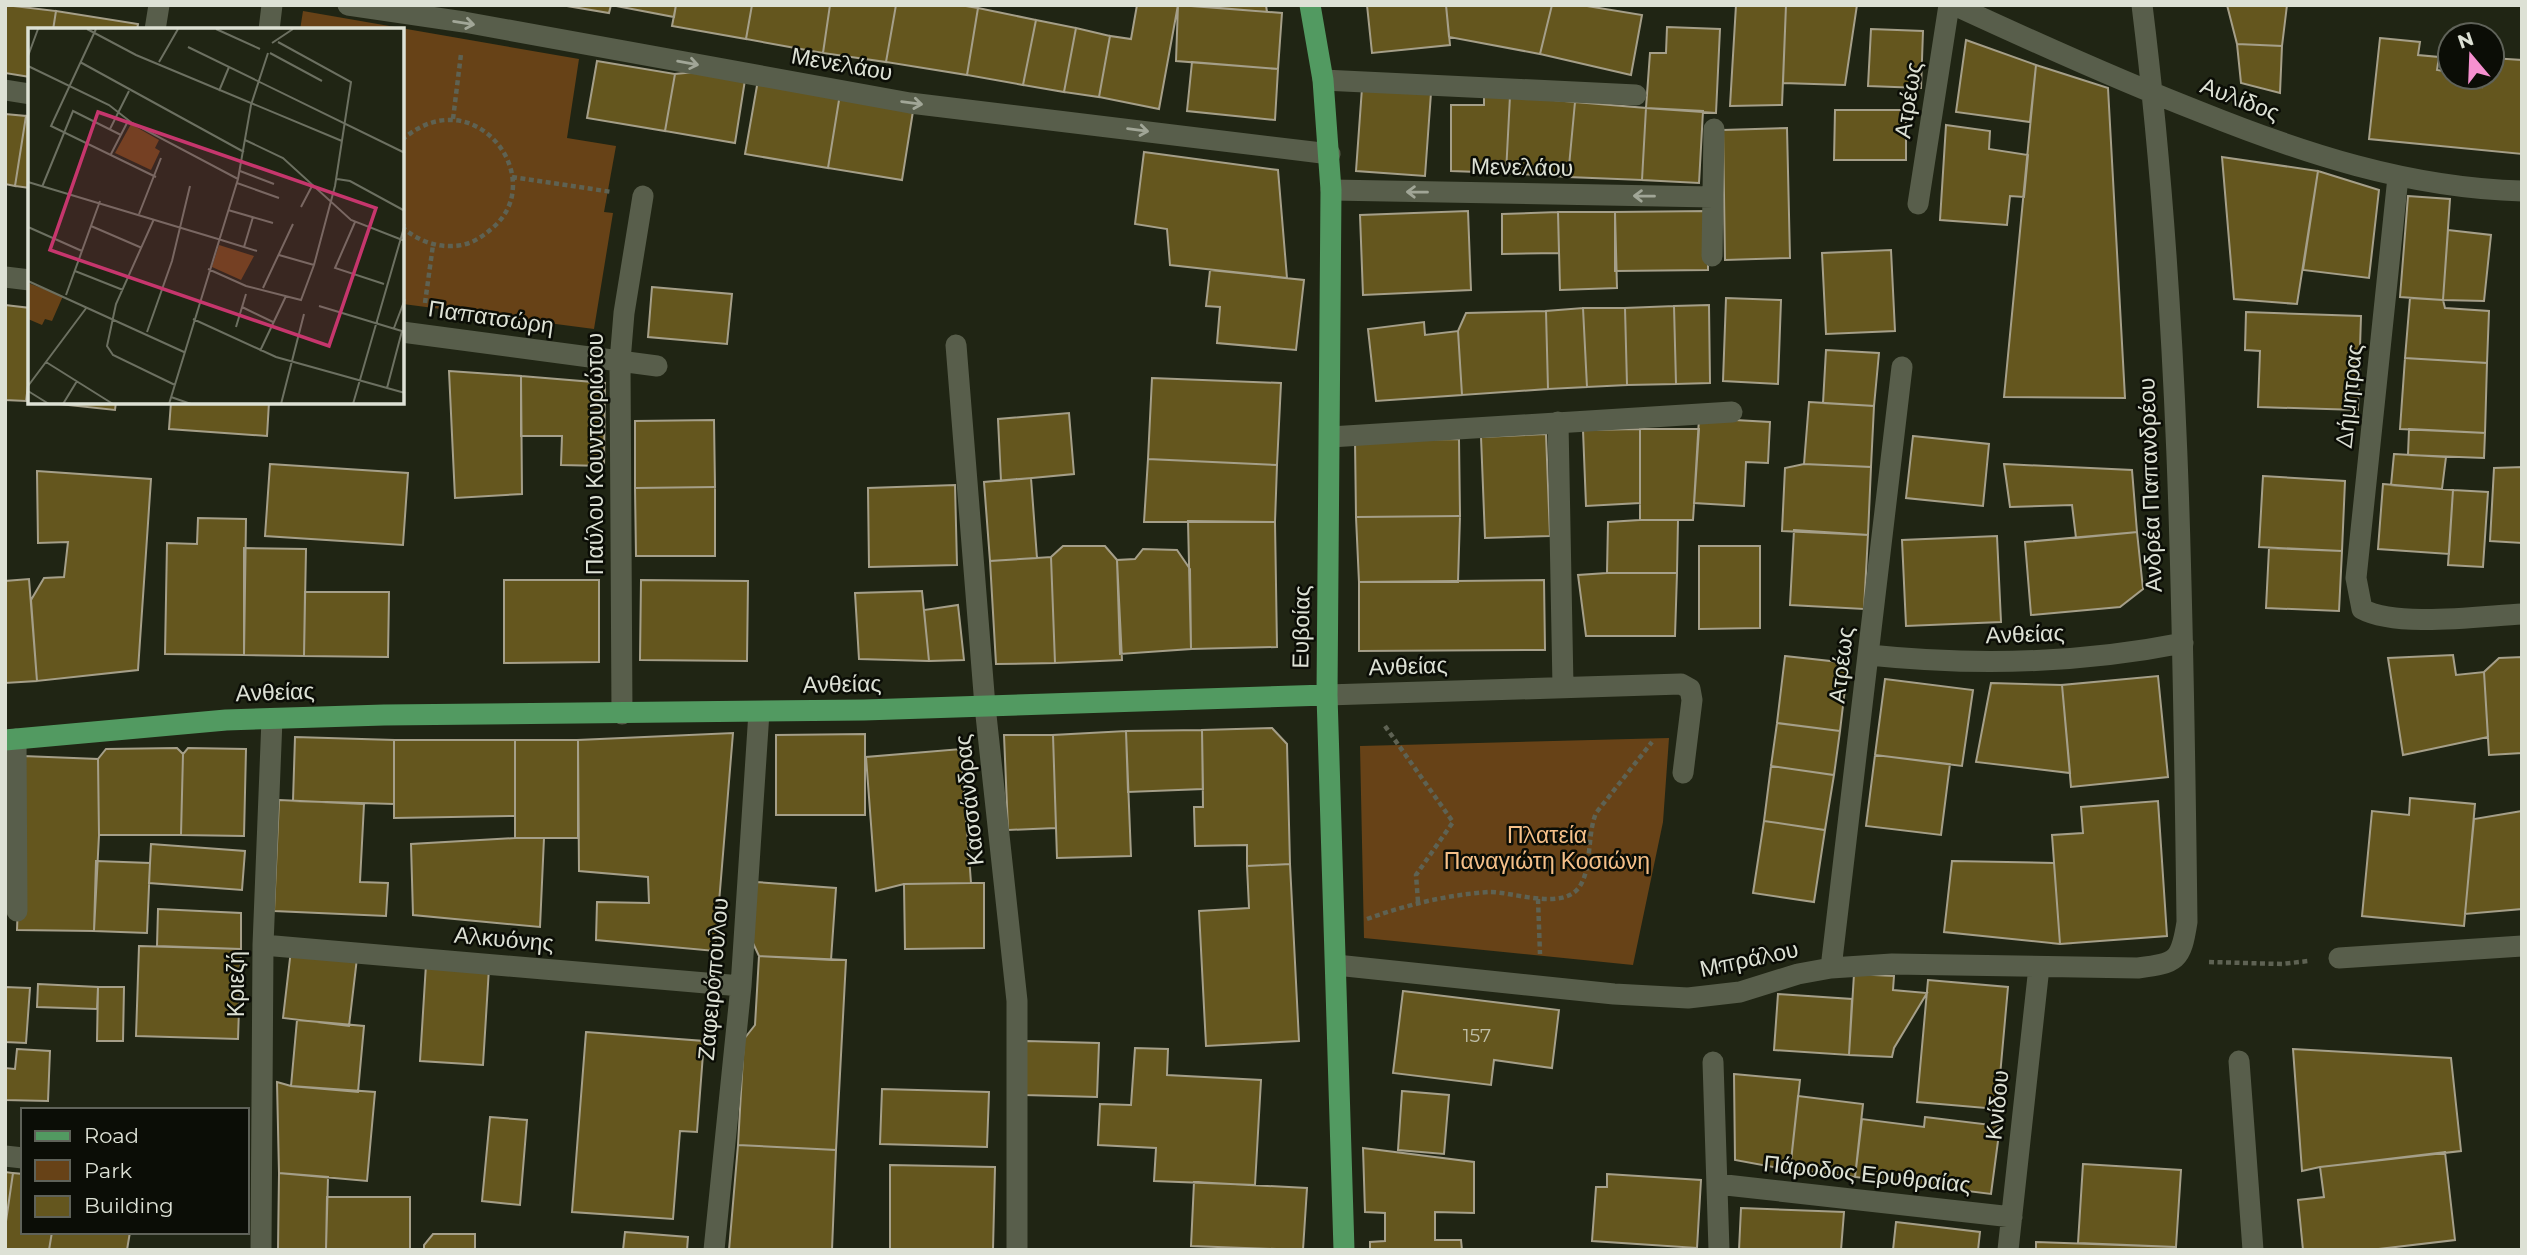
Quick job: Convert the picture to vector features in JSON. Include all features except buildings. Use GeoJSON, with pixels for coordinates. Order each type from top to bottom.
{"type":"FeatureCollection","features":[{"type":"Feature","properties":{"kind":"main road","name":"Ευβοίας"},"geometry":{"type":"LineString","coordinates":[[1310,5],[1323,80],[1330,154],[1326,695],[1345,1250]]}},
{"type":"Feature","properties":{"kind":"main road","name":"Ανθείας"},"geometry":{"type":"LineString","coordinates":[[11,739],[187,722],[384,715],[759,712],[1326,695]]}},
{"type":"Feature","properties":{"kind":"street"},"geometry":{"type":"LineString","coordinates":[[156,28],[159,5]]}},
{"type":"Feature","properties":{"kind":"street"},"geometry":{"type":"LineString","coordinates":[[269,28],[272,5]]}},
{"type":"Feature","properties":{"kind":"street","name":"Μενελάου"},"geometry":{"type":"LineString","coordinates":[[348,5],[464,22],[910,103],[1330,154]]}},
{"type":"Feature","properties":{"kind":"street","name":"Αυλίδος"},"geometry":{"type":"LineString","coordinates":[[1951,5],[2153,94],[2249,132],[2326,158],[2398,177],[2452,186],[2522,191]]}},
{"type":"Feature","properties":{"kind":"street","name":"Ατρέως"},"geometry":{"type":"LineString","coordinates":[[1918,204],[1951,5]]}},
{"type":"Feature","properties":{"kind":"street","name":"Ανδρέα Παπανδρέου"},"geometry":{"type":"LineString","coordinates":[[2143,5],[2153,94],[2168,296],[2183,643],[2187,922],[2182,951],[2173,961]]}},
{"type":"Feature","properties":{"kind":"street"},"geometry":{"type":"LineString","coordinates":[[1323,80],[1636,95]]}},
{"type":"Feature","properties":{"kind":"street"},"geometry":{"type":"LineString","coordinates":[[5,90],[28,94]]}},
{"type":"Feature","properties":{"kind":"street"},"geometry":{"type":"LineString","coordinates":[[1712,256],[1714,129]]}},
{"type":"Feature","properties":{"kind":"street","name":"Δήμητρας"},"geometry":{"type":"LineString","coordinates":[[2398,177],[2356,579],[2362,609],[2371,614],[2417,618],[2522,614]]}},
{"type":"Feature","properties":{"kind":"street","name":"Μενελάου"},"geometry":{"type":"LineString","coordinates":[[1331,190],[1713,197]]}},
{"type":"Feature","properties":{"kind":"street","name":"Παύλου Κουντουριώτου"},"geometry":{"type":"LineString","coordinates":[[622,714],[620,360],[624,313],[643,196]]}},
{"type":"Feature","properties":{"kind":"street"},"geometry":{"type":"LineString","coordinates":[[5,277],[28,281]]}},
{"type":"Feature","properties":{"kind":"street","name":"Παπατσώρη"},"geometry":{"type":"LineString","coordinates":[[412,333],[657,366]]}},
{"type":"Feature","properties":{"kind":"street","name":"Κασσάνδρας"},"geometry":{"type":"LineString","coordinates":[[956,345],[985,706],[1017,1001],[1017,1250]]}},
{"type":"Feature","properties":{"kind":"street","name":"Ατρέως"},"geometry":{"type":"LineString","coordinates":[[1831,968],[1902,367]]}},
{"type":"Feature","properties":{"kind":"street"},"geometry":{"type":"LineString","coordinates":[[1330,437],[1732,412]]}},
{"type":"Feature","properties":{"kind":"street"},"geometry":{"type":"LineString","coordinates":[[1558,422],[1563,687]]}},
{"type":"Feature","properties":{"kind":"street","name":"Ανθείας"},"geometry":{"type":"LineString","coordinates":[[1869,655],[1914,660],[2005,663],[2111,655],[2183,643]]}},
{"type":"Feature","properties":{"kind":"street","name":"Ανθείας"},"geometry":{"type":"LineString","coordinates":[[1326,695],[1681,684],[1690,689],[1692,700],[1683,773]]}},
{"type":"Feature","properties":{"kind":"street","name":"Ζαφειρόπουλου"},"geometry":{"type":"LineString","coordinates":[[714,1250],[741,986],[759,712]]}},
{"type":"Feature","properties":{"kind":"street","name":"Κριεζή"},"geometry":{"type":"LineString","coordinates":[[261,1250],[255,1174],[272,719]]}},
{"type":"Feature","properties":{"kind":"street"},"geometry":{"type":"LineString","coordinates":[[11,739],[17,911]]}},
{"type":"Feature","properties":{"kind":"street","name":"Αλκυόνης"},"geometry":{"type":"LineString","coordinates":[[263,945],[741,986]]}},
{"type":"Feature","properties":{"kind":"street"},"geometry":{"type":"LineString","coordinates":[[2339,958],[2522,946]]}},
{"type":"Feature","properties":{"kind":"street","name":"Μπράλου"},"geometry":{"type":"LineString","coordinates":[[1336,965],[1688,998],[1740,992],[1798,974],[1831,968],[1892,964],[2138,968],[2173,961]]}},
{"type":"Feature","properties":{"kind":"street","name":"Κνίδου"},"geometry":{"type":"LineString","coordinates":[[2008,1250],[2039,967]]}},
{"type":"Feature","properties":{"kind":"street"},"geometry":{"type":"LineString","coordinates":[[2238,1061],[2253,1250]]}},
{"type":"Feature","properties":{"kind":"street"},"geometry":{"type":"LineString","coordinates":[[1713,1062],[1719,1250]]}},
{"type":"Feature","properties":{"kind":"street","name":"Πάροδος Ερυθραίας"},"geometry":{"type":"LineString","coordinates":[[1717,1184],[2012,1217]]}},
{"type":"Feature","properties":{"kind":"path"},"geometry":{"type":"LineString","coordinates":[[453,119],[464,22]]}},
{"type":"Feature","properties":{"kind":"path"},"geometry":{"type":"LineString","coordinates":[[404,138],[418,128],[435,121],[453,119],[470,123],[487,132],[499,144],[508,160],[512,177],[511,195],[506,211],[496,226],[482,237],[467,244],[450,247],[433,245],[418,239],[404,228]]}},
{"type":"Feature","properties":{"kind":"path"},"geometry":{"type":"LineString","coordinates":[[512,177],[643,196]]}},
{"type":"Feature","properties":{"kind":"path"},"geometry":{"type":"LineString","coordinates":[[412,333],[433,245]]}},
{"type":"Feature","properties":{"kind":"path"},"geometry":{"type":"LineString","coordinates":[[1363,694],[1453,822],[1416,875],[1418,902]]}},
{"type":"Feature","properties":{"kind":"path"},"geometry":{"type":"LineString","coordinates":[[1334,931],[1418,902],[1487,892],[1503,892],[1538,899],[1570,895],[1579,888],[1584,876],[1590,826],[1596,813],[1656,738]]}},
{"type":"Feature","properties":{"kind":"path"},"geometry":{"type":"LineString","coordinates":[[1538,899],[1541,939],[1538,986]]}},
{"type":"Feature","properties":{"kind":"path"},"geometry":{"type":"LineString","coordinates":[[2173,961],[2282,964],[2339,958]]}},
{"type":"Feature","properties":{"kind":"green space"},"geometry":{"type":"Polygon","coordinates":[[[303,11],[401,28],[300,28],[303,11]]]}},
{"type":"Feature","properties":{"kind":"green space"},"geometry":{"type":"Polygon","coordinates":[[[404,29],[579,59],[567,138],[616,146],[604,212],[613,213],[594,329],[404,304],[404,29]]]}},
{"type":"Feature","properties":{"kind":"green space","name":"Πλατεία Παναγιώτη Κοσιώνη"},"geometry":{"type":"Polygon","coordinates":[[[1669,738],[1663,822],[1633,965],[1364,938],[1360,746],[1669,738]]]}}]}
